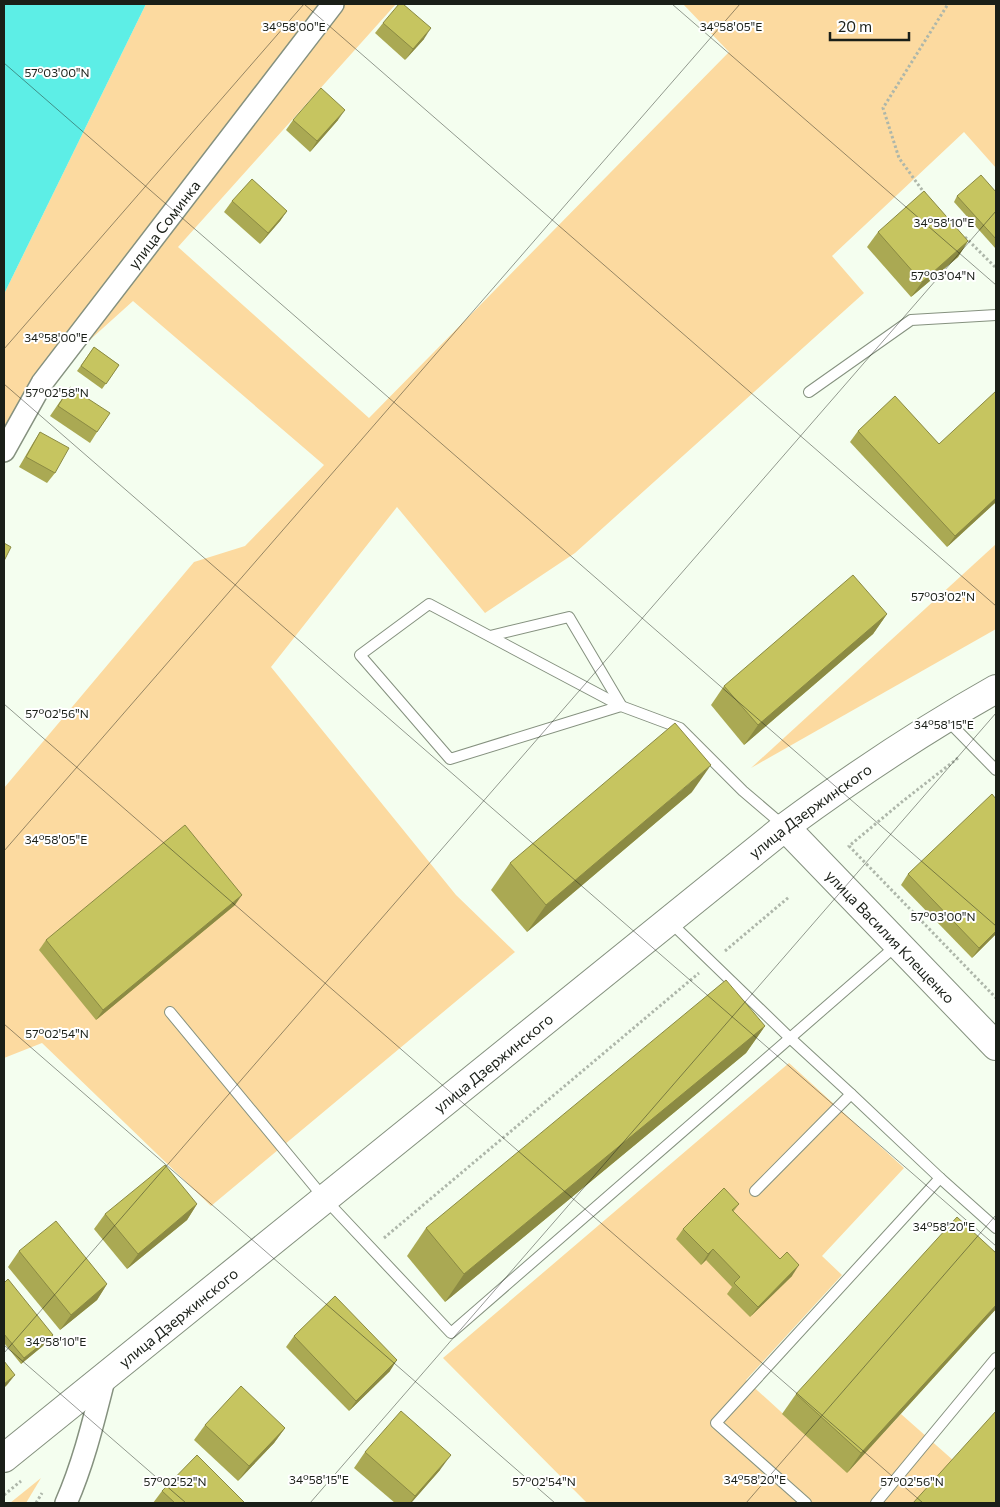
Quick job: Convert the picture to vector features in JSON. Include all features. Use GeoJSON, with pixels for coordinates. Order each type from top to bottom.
{"type":"FeatureCollection","features":[{"type":"Feature","properties":{"kind":"main road","name":"улица Дзержинского"},"geometry":{"type":"LineString","coordinates":[[4,1458],[785,827],[836,790],[946,718],[996,690]]}},
{"type":"Feature","properties":{"kind":"main road","name":"улица Василия Клещенко"},"geometry":{"type":"LineString","coordinates":[[785,827],[996,1046]]}},
{"type":"Feature","properties":{"kind":"street","name":"улица Соминка"},"geometry":{"type":"LineString","coordinates":[[4,451],[42,383],[333,4]]}},
{"type":"Feature","properties":{"kind":"street"},"geometry":{"type":"LineString","coordinates":[[66,1503],[76,1479],[105,1376]]}},
{"type":"Feature","properties":{"kind":"lane"},"geometry":{"type":"LineString","coordinates":[[809,392],[911,320],[996,315]]}},
{"type":"Feature","properties":{"kind":"lane"},"geometry":{"type":"LineString","coordinates":[[621,706],[450,759],[360,655],[429,604],[621,706],[680,728],[744,791],[785,827]]}},
{"type":"Feature","properties":{"kind":"lane"},"geometry":{"type":"LineString","coordinates":[[490,636],[569,617],[621,706]]}},
{"type":"Feature","properties":{"kind":"lane"},"geometry":{"type":"LineString","coordinates":[[946,718],[996,770]]}},
{"type":"Feature","properties":{"kind":"lane"},"geometry":{"type":"LineString","coordinates":[[668,920],[790,1038],[996,1228]]}},
{"type":"Feature","properties":{"kind":"lane"},"geometry":{"type":"LineString","coordinates":[[170,1012],[324,1198],[451,1333],[898,944]]}},
{"type":"Feature","properties":{"kind":"lane"},"geometry":{"type":"LineString","coordinates":[[755,1191],[851,1094]]}},
{"type":"Feature","properties":{"kind":"lane"},"geometry":{"type":"LineString","coordinates":[[806,1503],[716,1423],[940,1178]]}},
{"type":"Feature","properties":{"kind":"lane"},"geometry":{"type":"LineString","coordinates":[[876,1503],[996,1358]]}},
{"type":"Feature","properties":{"kind":"path"},"geometry":{"type":"LineString","coordinates":[[927,198],[899,158],[883,108],[948,4]]}},
{"type":"Feature","properties":{"kind":"path"},"geometry":{"type":"LineString","coordinates":[[961,234],[996,268]]}},
{"type":"Feature","properties":{"kind":"path"},"geometry":{"type":"LineString","coordinates":[[974,747],[903,801],[849,846],[996,998]]}},
{"type":"Feature","properties":{"kind":"path"},"geometry":{"type":"LineString","coordinates":[[372,1249],[789,897]]}},
{"type":"Feature","properties":{"kind":"shaded area"},"geometry":{"type":"Polygon","coordinates":[[[146,4],[396,4],[178,247],[369,418],[729,52],[683,4],[996,4],[996,168],[964,132],[832,256],[864,293],[575,553],[485,613],[397,507],[271,667],[456,895],[515,952],[211,1206],[42,1043],[4,1058],[4,788],[194,562],[245,546],[324,465],[133,301],[42,383],[4,464],[4,294],[146,4]]]}},
{"type":"Feature","properties":{"kind":"shaded area"},"geometry":{"type":"Polygon","coordinates":[[[996,544],[996,629],[751,768],[996,544]]]}},
{"type":"Feature","properties":{"kind":"shaded area"},"geometry":{"type":"Polygon","coordinates":[[[789,1063],[904,1168],[822,1256],[842,1275],[746,1380],[847,1472],[901,1414],[954,1461],[915,1503],[587,1503],[443,1358],[789,1063]]]}},
{"type":"Feature","properties":{"kind":"shaded area"},"geometry":{"type":"Polygon","coordinates":[[[41,1478],[26,1503],[10,1503],[41,1478]]]}},
{"type":"Feature","properties":{"kind":"water"},"geometry":{"type":"Polygon","coordinates":[[[4,4],[146,4],[4,294],[4,4]]]}},
{"type":"Feature","properties":{"kind":"building"},"geometry":{"type":"Polygon","coordinates":[[[399,4],[403,4],[431,28],[413,49],[383,23],[399,4]]]}},
{"type":"Feature","properties":{"kind":"building"},"geometry":{"type":"Polygon","coordinates":[[[321,88],[345,110],[317,141],[293,120],[321,88]]]}},
{"type":"Feature","properties":{"kind":"building"},"geometry":{"type":"Polygon","coordinates":[[[981,175],[996,192],[996,239],[957,196],[981,175]]]}},
{"type":"Feature","properties":{"kind":"building"},"geometry":{"type":"Polygon","coordinates":[[[252,179],[287,211],[268,233],[232,201],[252,179]]]}},
{"type":"Feature","properties":{"kind":"building"},"geometry":{"type":"Polygon","coordinates":[[[924,191],[968,241],[922,282],[878,232],[924,191]]]}},
{"type":"Feature","properties":{"kind":"building"},"geometry":{"type":"Polygon","coordinates":[[[94,347],[119,365],[106,384],[81,366],[94,347]]]}},
{"type":"Feature","properties":{"kind":"building"},"geometry":{"type":"Polygon","coordinates":[[[70,387],[110,413],[97,432],[58,406],[70,387]]]}},
{"type":"Feature","properties":{"kind":"building"},"geometry":{"type":"Polygon","coordinates":[[[996,391],[996,498],[955,536],[858,431],[895,396],[939,444],[996,391]]]}},
{"type":"Feature","properties":{"kind":"building"},"geometry":{"type":"Polygon","coordinates":[[[40,432],[69,448],[55,473],[26,457],[40,432]]]}},
{"type":"Feature","properties":{"kind":"building"},"geometry":{"type":"Polygon","coordinates":[[[4,543],[11,547],[4,561],[4,543]]]}},
{"type":"Feature","properties":{"kind":"building"},"geometry":{"type":"Polygon","coordinates":[[[853,575],[887,614],[758,725],[724,686],[853,575]]]}},
{"type":"Feature","properties":{"kind":"building"},"geometry":{"type":"Polygon","coordinates":[[[675,723],[711,765],[546,905],[510,863],[675,723]]]}},
{"type":"Feature","properties":{"kind":"building"},"geometry":{"type":"Polygon","coordinates":[[[992,794],[996,799],[996,931],[979,948],[908,874],[992,794]]]}},
{"type":"Feature","properties":{"kind":"building"},"geometry":{"type":"Polygon","coordinates":[[[185,825],[242,895],[103,1010],[46,940],[185,825]]]}},
{"type":"Feature","properties":{"kind":"building"},"geometry":{"type":"Polygon","coordinates":[[[726,980],[765,1026],[464,1274],[426,1228],[726,980]]]}},
{"type":"Feature","properties":{"kind":"building"},"geometry":{"type":"Polygon","coordinates":[[[165,1165],[197,1204],[138,1254],[105,1214],[165,1165]]]}},
{"type":"Feature","properties":{"kind":"building"},"geometry":{"type":"Polygon","coordinates":[[[724,1188],[739,1204],[732,1210],[780,1259],[787,1252],[799,1265],[758,1307],[734,1283],[740,1277],[713,1249],[708,1254],[683,1229],[724,1188]]]}},
{"type":"Feature","properties":{"kind":"building"},"geometry":{"type":"Polygon","coordinates":[[[957,1217],[996,1253],[996,1305],[861,1453],[796,1394],[957,1217]]]}},
{"type":"Feature","properties":{"kind":"building"},"geometry":{"type":"Polygon","coordinates":[[[56,1221],[107,1284],[71,1315],[19,1251],[56,1221]]]}},
{"type":"Feature","properties":{"kind":"building"},"geometry":{"type":"Polygon","coordinates":[[[8,1279],[53,1335],[24,1358],[4,1334],[4,1283],[8,1279]]]}},
{"type":"Feature","properties":{"kind":"building"},"geometry":{"type":"Polygon","coordinates":[[[335,1296],[397,1360],[356,1401],[294,1336],[335,1296]]]}},
{"type":"Feature","properties":{"kind":"building"},"geometry":{"type":"Polygon","coordinates":[[[4,1361],[15,1375],[4,1384],[4,1361]]]}},
{"type":"Feature","properties":{"kind":"building"},"geometry":{"type":"Polygon","coordinates":[[[241,1386],[285,1428],[249,1466],[205,1425],[241,1386]]]}},
{"type":"Feature","properties":{"kind":"building"},"geometry":{"type":"Polygon","coordinates":[[[401,1411],[451,1455],[415,1496],[365,1452],[401,1411]]]}},
{"type":"Feature","properties":{"kind":"building"},"geometry":{"type":"Polygon","coordinates":[[[996,1411],[996,1503],[913,1503],[996,1411]]]}},
{"type":"Feature","properties":{"kind":"building"},"geometry":{"type":"Polygon","coordinates":[[[197,1455],[244,1502],[175,1503],[162,1491],[197,1455]]]}}]}
